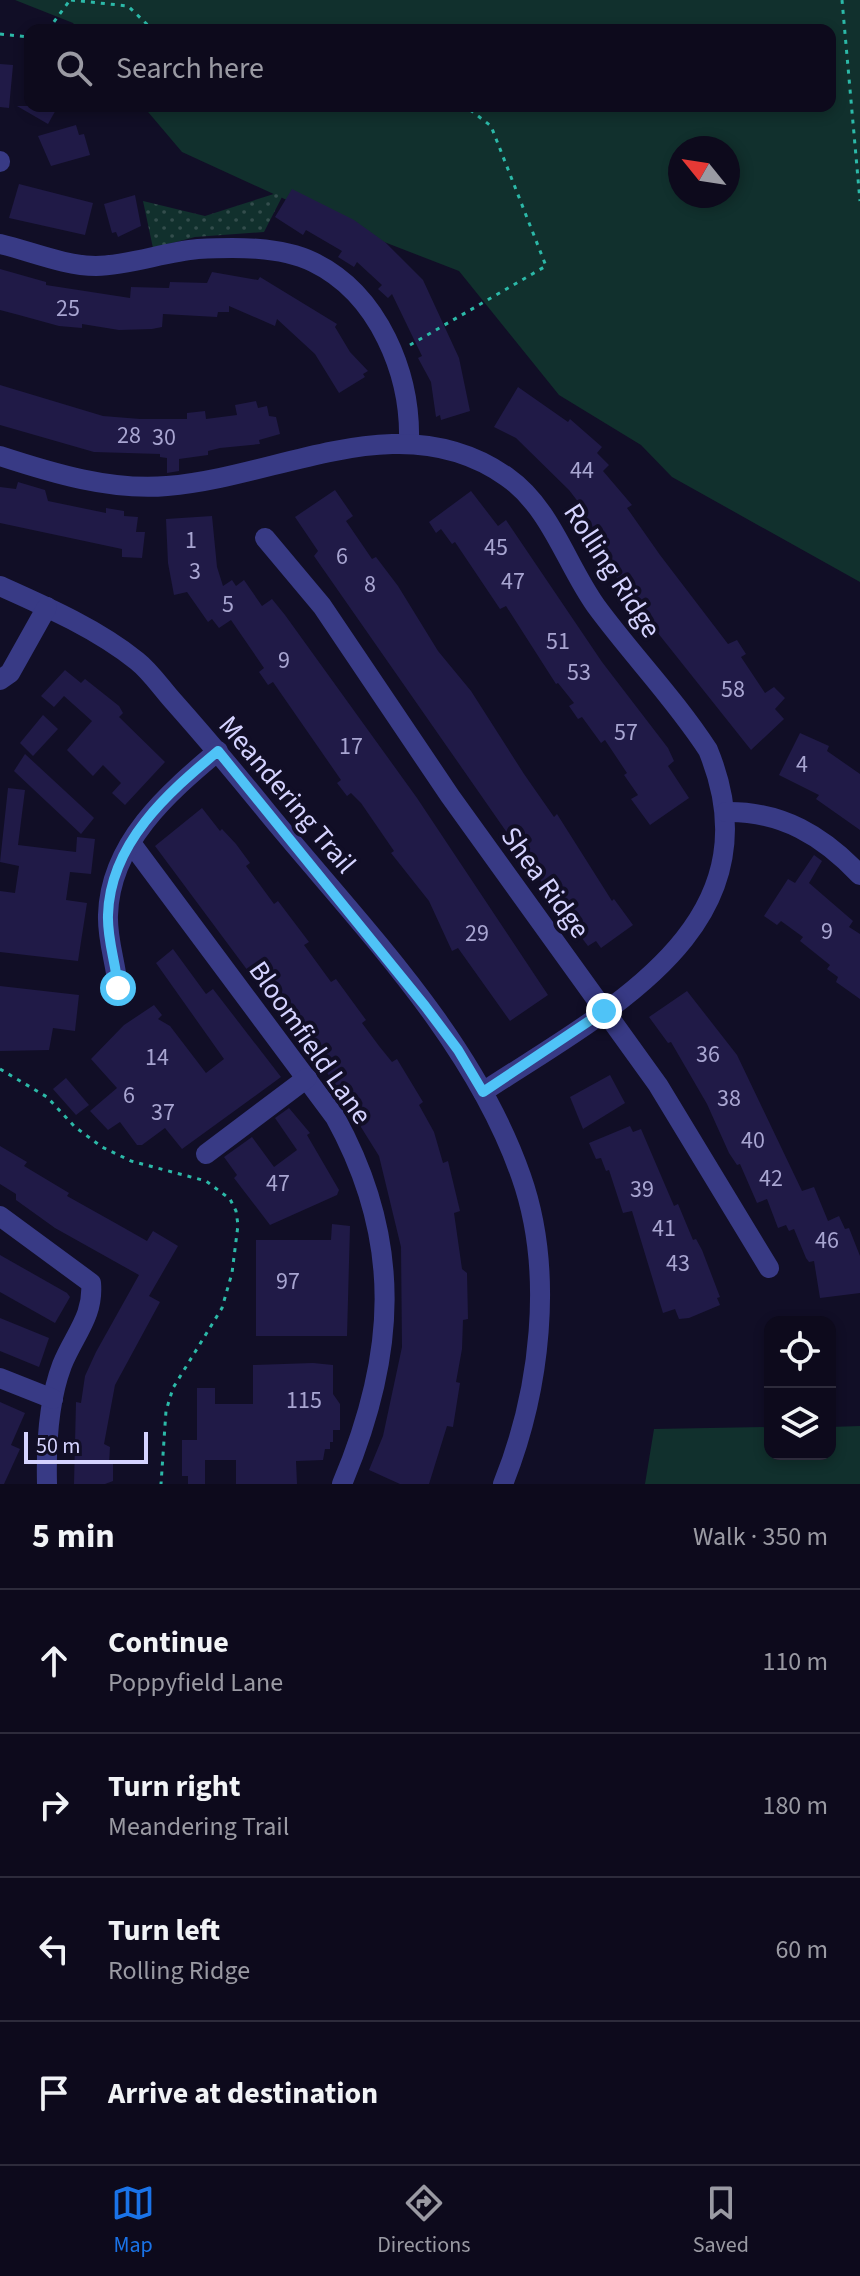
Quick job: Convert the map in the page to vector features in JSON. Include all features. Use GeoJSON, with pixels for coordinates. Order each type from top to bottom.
{"type":"FeatureCollection","features":[{"type":"Feature","properties":{"kind":"street"},"geometry":{"type":"LineString","coordinates":[[0,244],[92,266],[222,248],[263,250],[313,262],[346,286],[392,348],[406,388],[409,442]]}},
{"type":"Feature","properties":{"kind":"street","name":"Rolling Ridge"},"geometry":{"type":"LineString","coordinates":[[0,456],[91,481],[163,487],[224,479],[351,446],[409,442],[465,455],[506,476],[530,496],[594,604],[708,750],[719,776],[726,812],[726,849],[717,887],[695,926],[672,957],[604,1011],[483,1092]]}},
{"type":"Feature","properties":{"kind":"street","name":"Shea Ridge"},"geometry":{"type":"LineString","coordinates":[[265,538],[322,606],[450,796],[658,1085],[769,1268]]}},
{"type":"Feature","properties":{"kind":"street","name":"Meandering Trail"},"geometry":{"type":"LineString","coordinates":[[0,586],[47,607],[138,662],[218,751],[425,1006],[458,1050],[483,1092],[522,1179],[538,1275],[538,1334],[532,1383],[522,1427],[503,1484]]}},
{"type":"Feature","properties":{"kind":"street"},"geometry":{"type":"LineString","coordinates":[[0,680],[10,673],[47,607]]}},
{"type":"Feature","properties":{"kind":"street"},"geometry":{"type":"LineString","coordinates":[[118,988],[108,914],[121,862],[167,794],[218,751]]}},
{"type":"Feature","properties":{"kind":"street"},"geometry":{"type":"LineString","coordinates":[[726,812],[754,811],[790,821],[823,841],[860,875]]}},
{"type":"Feature","properties":{"kind":"street","name":"Bloomfield Lane"},"geometry":{"type":"LineString","coordinates":[[131,843],[307,1078],[359,1159],[378,1226],[384,1280],[377,1383],[365,1430],[342,1484]]}},
{"type":"Feature","properties":{"kind":"street"},"geometry":{"type":"LineString","coordinates":[[206,1154],[307,1078]]}},
{"type":"Feature","properties":{"kind":"street"},"geometry":{"type":"LineString","coordinates":[[0,1216],[91,1283],[93,1304],[62,1365],[53,1399],[46,1453],[47,1484]]}},
{"type":"Feature","properties":{"kind":"street"},"geometry":{"type":"LineString","coordinates":[[0,1378],[53,1399]]}},
{"type":"Feature","properties":{"kind":"path"},"geometry":{"type":"LineString","coordinates":[[53,24],[71,0],[128,6],[147,24]]}},
{"type":"Feature","properties":{"kind":"path"},"geometry":{"type":"LineString","coordinates":[[842,0],[860,201]]}},
{"type":"Feature","properties":{"kind":"path"},"geometry":{"type":"LineString","coordinates":[[0,34],[24,36]]}},
{"type":"Feature","properties":{"kind":"path"},"geometry":{"type":"LineString","coordinates":[[410,345],[546,266],[491,126],[473,112]]}},
{"type":"Feature","properties":{"kind":"path"},"geometry":{"type":"LineString","coordinates":[[0,1069],[47,1097],[75,1127],[102,1147],[131,1161],[206,1181],[230,1199],[236,1211],[238,1225],[232,1273],[222,1308],[183,1370],[166,1411],[161,1484]]}},
{"type":"Feature","properties":{"kind":"green space"},"geometry":{"type":"Polygon","coordinates":[[[15,0],[860,0],[860,582],[672,477],[641,445],[559,395],[459,271],[348,228],[182,152],[148,112],[836,112],[836,24],[74,24],[15,0]]]}},
{"type":"Feature","properties":{"kind":"green space"},"geometry":{"type":"Polygon","coordinates":[[[277,193],[283,195],[264,232],[195,237],[153,248],[143,201],[205,216],[277,193]]]}},
{"type":"Feature","properties":{"kind":"green space"},"geometry":{"type":"Polygon","coordinates":[[[860,1426],[860,1484],[645,1484],[654,1429],[764,1427],[764,1460],[836,1460],[836,1427],[860,1426]]]}},
{"type":"Feature","properties":{"kind":"building"},"geometry":{"type":"Polygon","coordinates":[[[0,64],[13,65],[9,108],[0,107],[0,64]]]}},
{"type":"Feature","properties":{"kind":"building"},"geometry":{"type":"Polygon","coordinates":[[[27,112],[55,112],[48,124],[27,112]]]}},
{"type":"Feature","properties":{"kind":"building"},"geometry":{"type":"Polygon","coordinates":[[[76,125],[79,135],[84,134],[90,155],[51,166],[38,136],[76,125]]]}},
{"type":"Feature","properties":{"kind":"building"},"geometry":{"type":"Polygon","coordinates":[[[19,184],[93,203],[85,235],[9,218],[19,184]]]}},
{"type":"Feature","properties":{"kind":"building"},"geometry":{"type":"Polygon","coordinates":[[[292,189],[354,220],[386,243],[423,280],[459,358],[470,411],[441,420],[440,415],[436,417],[431,382],[418,358],[422,356],[392,294],[388,298],[378,289],[382,285],[357,262],[354,267],[338,257],[342,251],[306,230],[303,235],[275,217],[292,189]]]}},
{"type":"Feature","properties":{"kind":"building"},"geometry":{"type":"Polygon","coordinates":[[[135,195],[141,226],[118,237],[116,232],[112,233],[104,204],[135,195]]]}},
{"type":"Feature","properties":{"kind":"building"},"geometry":{"type":"Polygon","coordinates":[[[0,269],[46,282],[46,285],[130,298],[131,287],[169,288],[170,282],[207,283],[212,272],[258,280],[260,277],[337,324],[335,327],[350,352],[368,371],[363,374],[365,377],[339,393],[315,354],[277,319],[275,326],[229,306],[229,312],[218,312],[217,317],[163,314],[162,327],[119,330],[82,324],[82,328],[59,326],[0,310],[0,269]]]}},
{"type":"Feature","properties":{"kind":"building"},"geometry":{"type":"Polygon","coordinates":[[[0,385],[103,416],[140,419],[187,419],[187,413],[205,411],[206,419],[237,415],[235,405],[256,401],[258,408],[267,406],[269,416],[276,417],[280,434],[259,440],[260,444],[220,448],[208,451],[208,455],[179,459],[179,471],[167,473],[167,458],[160,457],[160,454],[94,452],[0,425],[0,385]]]}},
{"type":"Feature","properties":{"kind":"building"},"geometry":{"type":"Polygon","coordinates":[[[518,387],[568,422],[570,419],[602,447],[597,453],[609,465],[603,471],[632,505],[627,508],[660,555],[728,644],[737,640],[746,654],[741,657],[765,693],[774,687],[785,698],[775,709],[784,719],[751,750],[630,598],[576,514],[580,512],[575,505],[579,503],[569,490],[516,438],[494,427],[518,387]]]}},
{"type":"Feature","properties":{"kind":"building"},"geometry":{"type":"Polygon","coordinates":[[[18,482],[45,490],[48,501],[106,513],[106,508],[124,511],[124,516],[138,517],[136,532],[145,532],[142,558],[122,557],[122,549],[0,523],[0,487],[16,489],[18,482]]]}},
{"type":"Feature","properties":{"kind":"building"},"geometry":{"type":"Polygon","coordinates":[[[335,490],[353,516],[346,521],[372,559],[376,557],[398,586],[438,651],[471,691],[524,774],[554,817],[557,814],[612,901],[614,899],[633,925],[601,948],[596,941],[588,946],[568,920],[314,556],[318,551],[295,517],[335,490]]]}},
{"type":"Feature","properties":{"kind":"building"},"geometry":{"type":"Polygon","coordinates":[[[471,491],[498,526],[506,520],[602,662],[668,748],[674,761],[668,766],[689,798],[650,825],[631,799],[638,795],[605,740],[601,743],[582,717],[578,719],[569,706],[574,703],[556,684],[506,606],[500,609],[455,542],[452,544],[441,529],[436,533],[429,522],[471,491]]]}},
{"type":"Feature","properties":{"kind":"building"},"geometry":{"type":"Polygon","coordinates":[[[212,516],[217,567],[223,586],[232,580],[236,586],[244,580],[262,606],[272,599],[285,615],[417,798],[548,995],[510,1021],[458,948],[452,951],[429,901],[391,853],[394,851],[361,803],[351,793],[347,796],[337,783],[341,780],[273,682],[268,685],[259,672],[264,668],[231,620],[219,628],[212,619],[208,622],[187,592],[174,595],[168,563],[166,519],[212,516]]]}},
{"type":"Feature","properties":{"kind":"building"},"geometry":{"type":"Polygon","coordinates":[[[65,670],[81,683],[85,679],[119,706],[123,713],[119,717],[165,762],[125,805],[112,793],[121,783],[103,765],[93,776],[67,750],[92,721],[64,696],[54,707],[41,696],[65,670]]]}},
{"type":"Feature","properties":{"kind":"building"},"geometry":{"type":"Polygon","coordinates":[[[43,715],[58,729],[33,756],[20,743],[43,715]]]}},
{"type":"Feature","properties":{"kind":"building"},"geometry":{"type":"Polygon","coordinates":[[[800,733],[829,746],[827,751],[860,774],[860,830],[816,799],[819,795],[779,775],[800,733]]]}},
{"type":"Feature","properties":{"kind":"building"},"geometry":{"type":"Polygon","coordinates":[[[25,754],[94,818],[81,834],[14,771],[25,754]]]}},
{"type":"Feature","properties":{"kind":"building"},"geometry":{"type":"Polygon","coordinates":[[[8,788],[25,790],[18,845],[76,852],[77,837],[95,839],[91,874],[70,872],[66,900],[87,903],[78,961],[0,952],[0,891],[15,893],[19,866],[0,862],[8,788]]]}},
{"type":"Feature","properties":{"kind":"building"},"geometry":{"type":"Polygon","coordinates":[[[202,808],[220,831],[222,829],[236,844],[250,863],[246,866],[274,904],[278,901],[309,942],[304,945],[331,982],[336,979],[366,1020],[362,1023],[379,1046],[392,1062],[397,1059],[423,1102],[419,1105],[434,1132],[443,1163],[448,1161],[460,1211],[454,1213],[462,1269],[467,1273],[468,1319],[463,1320],[456,1382],[460,1383],[453,1427],[447,1426],[429,1484],[400,1484],[369,1470],[383,1436],[402,1347],[401,1247],[379,1156],[326,1071],[323,1072],[155,846],[202,808]]]}},
{"type":"Feature","properties":{"kind":"building"},"geometry":{"type":"Polygon","coordinates":[[[814,855],[822,861],[809,883],[853,921],[849,927],[860,934],[860,999],[836,982],[838,977],[827,969],[830,965],[800,941],[803,937],[781,921],[777,925],[764,916],[788,879],[795,883],[814,855]]]}},
{"type":"Feature","properties":{"kind":"building"},"geometry":{"type":"Polygon","coordinates":[[[173,949],[206,994],[213,989],[281,1077],[182,1149],[165,1128],[142,1145],[137,1145],[120,1122],[108,1130],[90,1111],[117,1088],[91,1059],[124,1025],[154,1005],[162,1015],[158,1019],[170,1026],[206,1073],[224,1059],[156,963],[173,949]]]}},
{"type":"Feature","properties":{"kind":"building"},"geometry":{"type":"Polygon","coordinates":[[[0,986],[79,995],[75,1031],[53,1028],[49,1050],[0,1051],[0,986]]]}},
{"type":"Feature","properties":{"kind":"building"},"geometry":{"type":"Polygon","coordinates":[[[687,991],[737,1055],[802,1191],[814,1187],[828,1221],[839,1216],[845,1229],[849,1228],[860,1256],[860,1293],[820,1298],[814,1261],[809,1262],[806,1258],[794,1229],[789,1231],[786,1225],[778,1228],[767,1199],[757,1203],[740,1164],[737,1165],[729,1153],[707,1104],[671,1042],[668,1043],[649,1017],[687,991]]]}},
{"type":"Feature","properties":{"kind":"building"},"geometry":{"type":"Polygon","coordinates":[[[610,1075],[625,1103],[583,1129],[570,1097],[610,1075]]]}},
{"type":"Feature","properties":{"kind":"building"},"geometry":{"type":"Polygon","coordinates":[[[66,1078],[89,1105],[76,1115],[53,1089],[66,1078]]]}},
{"type":"Feature","properties":{"kind":"building"},"geometry":{"type":"Polygon","coordinates":[[[289,1108],[310,1133],[307,1135],[339,1190],[337,1195],[270,1225],[234,1178],[237,1175],[224,1157],[252,1137],[274,1167],[297,1150],[275,1118],[289,1108]]]}},
{"type":"Feature","properties":{"kind":"building"},"geometry":{"type":"Polygon","coordinates":[[[630,1126],[633,1132],[641,1129],[674,1206],[678,1204],[693,1240],[696,1239],[702,1250],[720,1297],[717,1298],[720,1305],[689,1318],[679,1319],[675,1309],[663,1313],[632,1211],[623,1213],[609,1170],[606,1171],[601,1158],[596,1159],[589,1143],[630,1126]]]}},
{"type":"Feature","properties":{"kind":"building"},"geometry":{"type":"Polygon","coordinates":[[[0,1146],[27,1162],[24,1166],[69,1193],[67,1196],[147,1241],[153,1231],[178,1246],[149,1296],[160,1302],[115,1385],[104,1444],[110,1447],[109,1464],[113,1464],[113,1481],[105,1484],[74,1484],[76,1402],[81,1403],[85,1376],[139,1275],[55,1228],[16,1200],[16,1194],[0,1184],[0,1146]]]}},
{"type":"Feature","properties":{"kind":"building"},"geometry":{"type":"Polygon","coordinates":[[[332,1224],[350,1226],[347,1336],[256,1336],[256,1240],[331,1240],[332,1224]]]}},
{"type":"Feature","properties":{"kind":"building"},"geometry":{"type":"Polygon","coordinates":[[[0,1255],[67,1293],[70,1297],[55,1323],[0,1292],[0,1255]]]}},
{"type":"Feature","properties":{"kind":"building"},"geometry":{"type":"Polygon","coordinates":[[[0,1318],[49,1338],[39,1367],[0,1351],[0,1318]]]}},
{"type":"Feature","properties":{"kind":"building"},"geometry":{"type":"Polygon","coordinates":[[[253,1365],[333,1365],[333,1394],[340,1404],[340,1430],[333,1430],[333,1442],[330,1442],[330,1449],[325,1449],[323,1460],[296,1461],[297,1484],[236,1484],[236,1460],[205,1460],[205,1484],[188,1484],[188,1476],[182,1476],[182,1440],[197,1440],[197,1388],[215,1388],[215,1404],[253,1404],[253,1365]]]}},
{"type":"Feature","properties":{"kind":"building"},"geometry":{"type":"Polygon","coordinates":[[[0,1402],[25,1413],[11,1445],[20,1449],[4,1484],[0,1484],[0,1402]]]}},
{"type":"Feature","properties":{"kind":"route"},"geometry":{"type":"LineString","coordinates":[[118,988],[111,956],[108,914],[112,887],[121,862],[147,819],[167,794],[218,751],[425,1006],[458,1050],[483,1092],[604,1011]]}}]}
